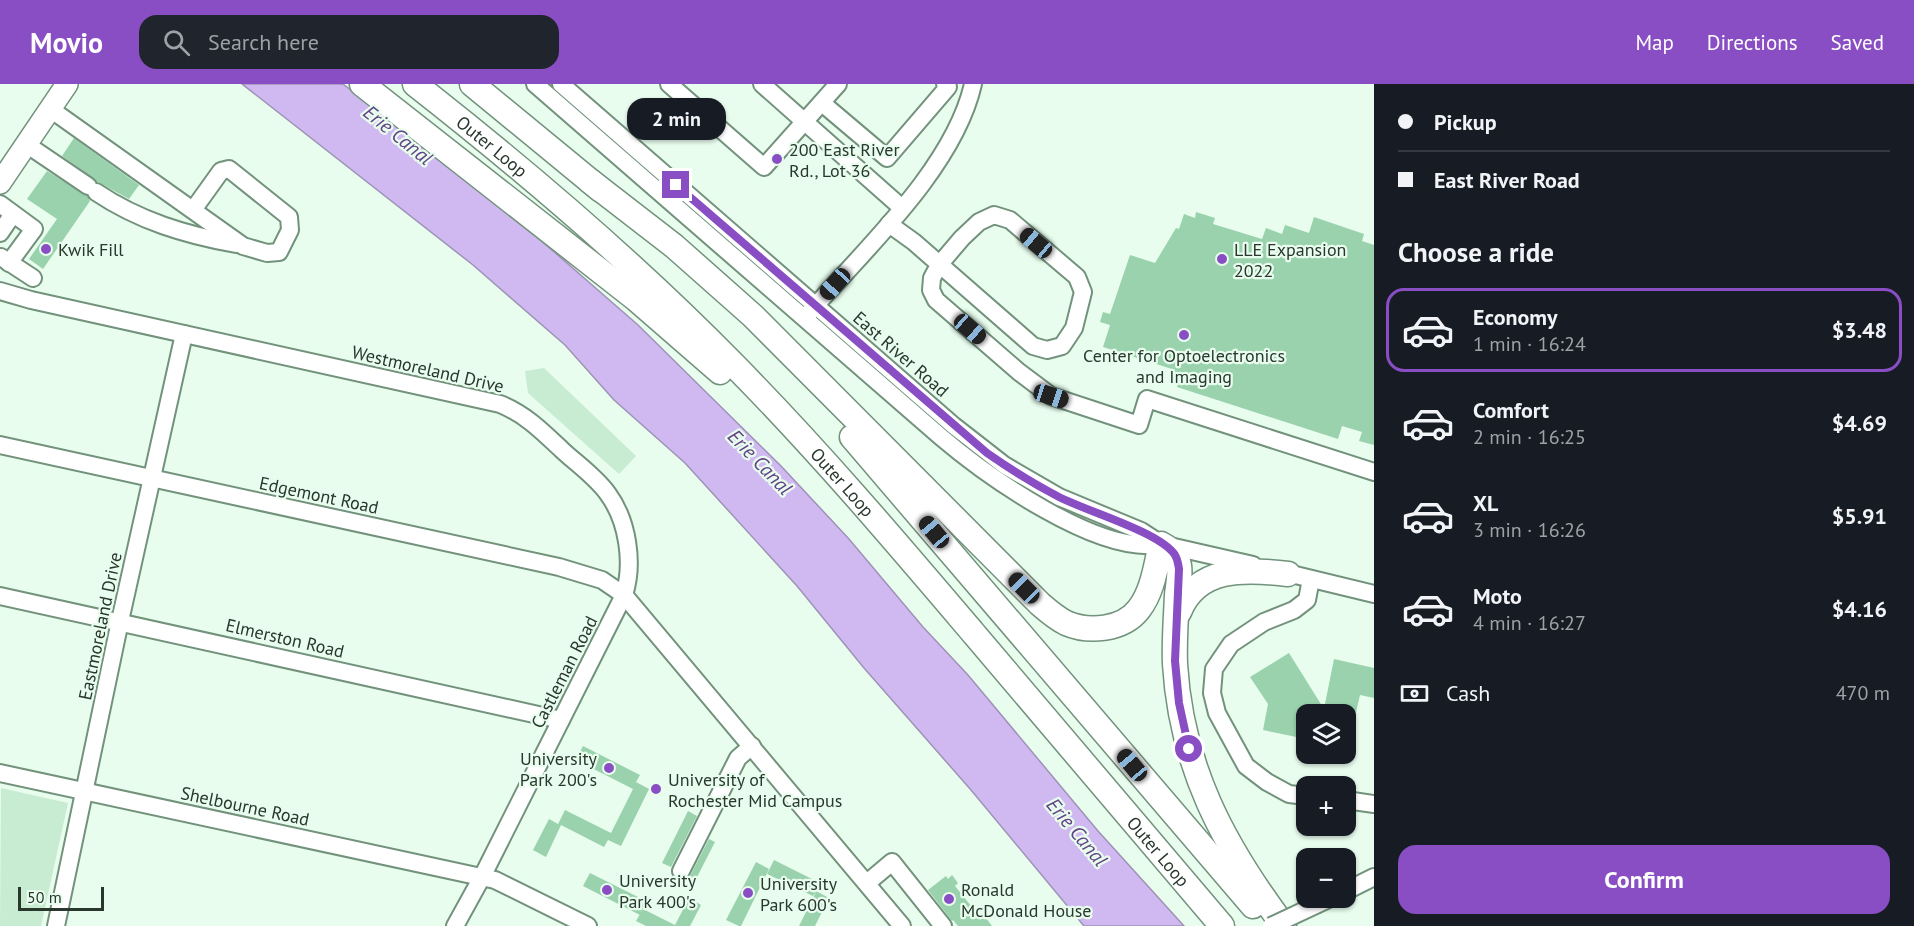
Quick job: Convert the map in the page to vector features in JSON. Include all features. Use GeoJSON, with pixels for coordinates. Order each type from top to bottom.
{"type":"FeatureCollection","features":[{"type":"Feature","properties":{"kind":"highway"},"geometry":{"type":"LineString","coordinates":[[362,84],[643,305],[834,471]]}},
{"type":"Feature","properties":{"kind":"highway","name":"Outer Loop"},"geometry":{"type":"LineString","coordinates":[[415,84],[514,163],[633,267],[732,362],[834,471],[1222,926]]}},
{"type":"Feature","properties":{"kind":"highway","name":"Outer Loop"},"geometry":{"type":"LineString","coordinates":[[472,84],[590,181],[715,296],[833,417],[912,505],[1270,926]]}},
{"type":"Feature","properties":{"kind":"highway"},"geometry":{"type":"LineString","coordinates":[[590,181],[665,239],[746,309],[1040,604],[1060,619],[1079,627],[1093,628],[1113,626],[1131,617],[1139,609],[1148,593],[1161,543],[1174,554],[1178,563],[1175,661],[1179,703],[1189,749],[1201,787],[1229,846],[1284,926]]}},
{"type":"Feature","properties":{"kind":"highway"},"geometry":{"type":"LineString","coordinates":[[1176,620],[1187,594],[1206,579],[1247,571],[1288,574]]}},
{"type":"Feature","properties":{"kind":"main road"},"geometry":{"type":"LineString","coordinates":[[0,183],[67,84]]}},
{"type":"Feature","properties":{"kind":"street","name":"East River Road"},"geometry":{"type":"LineString","coordinates":[[535,84],[804,319],[990,477],[1063,519],[1123,543],[1144,546],[1161,543]]}},
{"type":"Feature","properties":{"kind":"street","name":"East River Road"},"geometry":{"type":"LineString","coordinates":[[561,84],[954,426],[1004,465],[1059,497],[1130,526],[1161,543],[1374,594]]}},
{"type":"Feature","properties":{"kind":"street"},"geometry":{"type":"LineString","coordinates":[[669,84],[764,167],[838,84]]}},
{"type":"Feature","properties":{"kind":"street"},"geometry":{"type":"LineString","coordinates":[[762,84],[902,208]]}},
{"type":"Feature","properties":{"kind":"street"},"geometry":{"type":"LineString","coordinates":[[822,103],[887,158],[948,87],[945,84]]}},
{"type":"Feature","properties":{"kind":"street"},"geometry":{"type":"LineString","coordinates":[[804,319],[931,173],[951,139],[970,97],[973,84]]}},
{"type":"Feature","properties":{"kind":"street"},"geometry":{"type":"LineString","coordinates":[[49,108],[243,246]]}},
{"type":"Feature","properties":{"kind":"street"},"geometry":{"type":"LineString","coordinates":[[26,144],[128,212],[181,232],[267,253],[279,252],[290,230],[289,217],[229,169],[221,171],[193,210]]}},
{"type":"Feature","properties":{"kind":"street"},"geometry":{"type":"LineString","coordinates":[[0,233],[7,209],[34,228],[5,260],[33,278]]}},
{"type":"Feature","properties":{"kind":"street"},"geometry":{"type":"LineString","coordinates":[[889,224],[914,242],[939,265],[1033,346],[1047,350],[1062,346],[1074,328],[1083,292],[1077,277],[1010,220],[994,216],[979,222],[939,265],[932,278],[931,290],[936,300],[1019,372],[1051,396],[1138,425],[1147,399],[1374,472]]}},
{"type":"Feature","properties":{"kind":"street","name":"Westmoreland Drive"},"geometry":{"type":"LineString","coordinates":[[0,291],[31,300],[500,404],[516,411],[532,422],[601,486],[615,504],[626,543],[628,584],[624,595]]}},
{"type":"Feature","properties":{"kind":"street","name":"Eastmoreland Drive"},"geometry":{"type":"LineString","coordinates":[[56,926],[120,621],[184,334]]}},
{"type":"Feature","properties":{"kind":"street","name":"Edgemont Road"},"geometry":{"type":"LineString","coordinates":[[0,445],[559,567],[602,580],[624,595]]}},
{"type":"Feature","properties":{"kind":"street"},"geometry":{"type":"LineString","coordinates":[[1296,795],[1289,794],[1267,783],[1246,766],[1217,713],[1212,693],[1214,669],[1231,644],[1264,622],[1294,610],[1307,600],[1311,579]]}},
{"type":"Feature","properties":{"kind":"street"},"geometry":{"type":"LineString","coordinates":[[624,595],[902,926]]}},
{"type":"Feature","properties":{"kind":"street","name":"Castleman Road"},"geometry":{"type":"LineString","coordinates":[[455,926],[624,595]]}},
{"type":"Feature","properties":{"kind":"street","name":"Elmerston Road"},"geometry":{"type":"LineString","coordinates":[[0,596],[561,720]]}},
{"type":"Feature","properties":{"kind":"street"},"geometry":{"type":"LineString","coordinates":[[681,871],[738,758],[752,746]]}},
{"type":"Feature","properties":{"kind":"street","name":"Shelbourne Road"},"geometry":{"type":"LineString","coordinates":[[0,772],[495,880],[588,926]]}},
{"type":"Feature","properties":{"kind":"street"},"geometry":{"type":"LineString","coordinates":[[1356,801],[1374,804]]}},
{"type":"Feature","properties":{"kind":"street"},"geometry":{"type":"LineString","coordinates":[[867,883],[892,862],[943,926]]}},
{"type":"Feature","properties":{"kind":"street"},"geometry":{"type":"LineString","coordinates":[[1356,886],[1374,878]]}},
{"type":"Feature","properties":{"kind":"street"},"geometry":{"type":"LineString","coordinates":[[1270,926],[1310,908]]}},
{"type":"Feature","properties":{"kind":"green space"},"geometry":{"type":"Polygon","coordinates":[[[544,368],[636,456],[619,474],[528,393],[525,371],[544,368]]]}},
{"type":"Feature","properties":{"kind":"green space"},"geometry":{"type":"Polygon","coordinates":[[[1,788],[68,803],[41,926],[0,926],[1,788]]]}},
{"type":"Feature","properties":{"kind":"water","name":"Erie Canal"},"geometry":{"type":"Polygon","coordinates":[[[242,84],[343,84],[513,216],[638,325],[781,466],[849,539],[923,627],[968,675],[1098,831],[1184,926],[1084,926],[797,586],[685,463],[614,400],[565,345],[473,265],[242,84]]]}},
{"type":"Feature","properties":{"kind":"building"},"geometry":{"type":"Polygon","coordinates":[[[74,138],[139,185],[129,199],[98,182],[62,156],[74,138]]]}},
{"type":"Feature","properties":{"kind":"building"},"geometry":{"type":"Polygon","coordinates":[[[47,171],[87,196],[90,201],[43,269],[29,259],[57,219],[27,199],[47,171]]]}},
{"type":"Feature","properties":{"kind":"building"},"geometry":{"type":"Polygon","coordinates":[[[1196,212],[1215,218],[1213,224],[1262,239],[1266,228],[1282,234],[1285,225],[1309,233],[1314,217],[1364,234],[1362,241],[1374,245],[1374,445],[1359,441],[1362,432],[1342,426],[1338,439],[1177,387],[1178,383],[1172,381],[1175,370],[1103,347],[1110,325],[1100,322],[1103,312],[1110,314],[1130,255],[1155,263],[1176,228],[1179,229],[1184,214],[1195,218],[1196,212]]]}},
{"type":"Feature","properties":{"kind":"building"},"geometry":{"type":"Polygon","coordinates":[[[1289,653],[1321,704],[1296,704],[1296,737],[1263,730],[1268,704],[1250,677],[1289,653]]]}},
{"type":"Feature","properties":{"kind":"building"},"geometry":{"type":"Polygon","coordinates":[[[1334,659],[1374,668],[1374,698],[1360,695],[1356,712],[1356,704],[1325,704],[1334,659]]]}},
{"type":"Feature","properties":{"kind":"building"},"geometry":{"type":"Polygon","coordinates":[[[583,746],[640,775],[636,782],[649,789],[621,846],[608,840],[604,847],[561,825],[546,857],[533,850],[549,819],[558,824],[565,810],[611,833],[633,789],[576,760],[583,746]]]}},
{"type":"Feature","properties":{"kind":"building"},"geometry":{"type":"Polygon","coordinates":[[[688,811],[697,816],[671,867],[662,863],[688,811]]]}},
{"type":"Feature","properties":{"kind":"building"},"geometry":{"type":"Polygon","coordinates":[[[709,839],[715,842],[696,879],[690,876],[709,839]]]}},
{"type":"Feature","properties":{"kind":"building","name":"University Park 600's"},"geometry":{"type":"Polygon","coordinates":[[[774,860],[820,883],[816,891],[829,898],[815,926],[799,926],[816,892],[813,896],[767,874],[774,860]]]}},
{"type":"Feature","properties":{"kind":"building","name":"University Park 600's"},"geometry":{"type":"Polygon","coordinates":[[[756,862],[769,869],[739,926],[726,920],[756,862]]]}},
{"type":"Feature","properties":{"kind":"building","name":"University Park 400's"},"geometry":{"type":"Polygon","coordinates":[[[590,873],[646,901],[640,915],[583,886],[590,873]]]}},
{"type":"Feature","properties":{"kind":"building","name":"Ronald McDonald House"},"geometry":{"type":"Polygon","coordinates":[[[952,875],[958,883],[955,886],[980,917],[983,914],[992,926],[958,926],[952,921],[928,890],[946,876],[948,879],[952,875]]]}},
{"type":"Feature","properties":{"kind":"building"},"geometry":{"type":"Polygon","coordinates":[[[689,898],[701,905],[690,926],[646,926],[636,921],[643,909],[675,925],[689,898]]]}},
{"type":"Feature","properties":{"kind":"place","name":"200 East River Rd., Lot 36"},"geometry":{"type":"Point","coordinates":[777,159]}},
{"type":"Feature","properties":{"kind":"place","name":"Kwik Fill"},"geometry":{"type":"Point","coordinates":[46,249]}},
{"type":"Feature","properties":{"kind":"place","name":"LLE Expansion 2022"},"geometry":{"type":"Point","coordinates":[1222,259]}},
{"type":"Feature","properties":{"kind":"place","name":"Center for Optoelectronics and Imaging"},"geometry":{"type":"Point","coordinates":[1184,335]}},
{"type":"Feature","properties":{"kind":"place","name":"University Park 200's"},"geometry":{"type":"Point","coordinates":[609,768]}},
{"type":"Feature","properties":{"kind":"place","name":"University of Rochester Mid Campus"},"geometry":{"type":"Point","coordinates":[656,789]}},
{"type":"Feature","properties":{"kind":"place","name":"University Park 400's"},"geometry":{"type":"Point","coordinates":[607,890]}},
{"type":"Feature","properties":{"kind":"place","name":"University Park 600's"},"geometry":{"type":"Point","coordinates":[748,893]}},
{"type":"Feature","properties":{"kind":"place","name":"Ronald McDonald House"},"geometry":{"type":"Point","coordinates":[949,899]}},
{"type":"Feature","properties":{"kind":"route"},"geometry":{"type":"LineString","coordinates":[[676,185],[987,453],[1022,477],[1059,497],[1141,531],[1166,546],[1174,554],[1179,569],[1175,640],[1177,689],[1189,749]]}}]}
